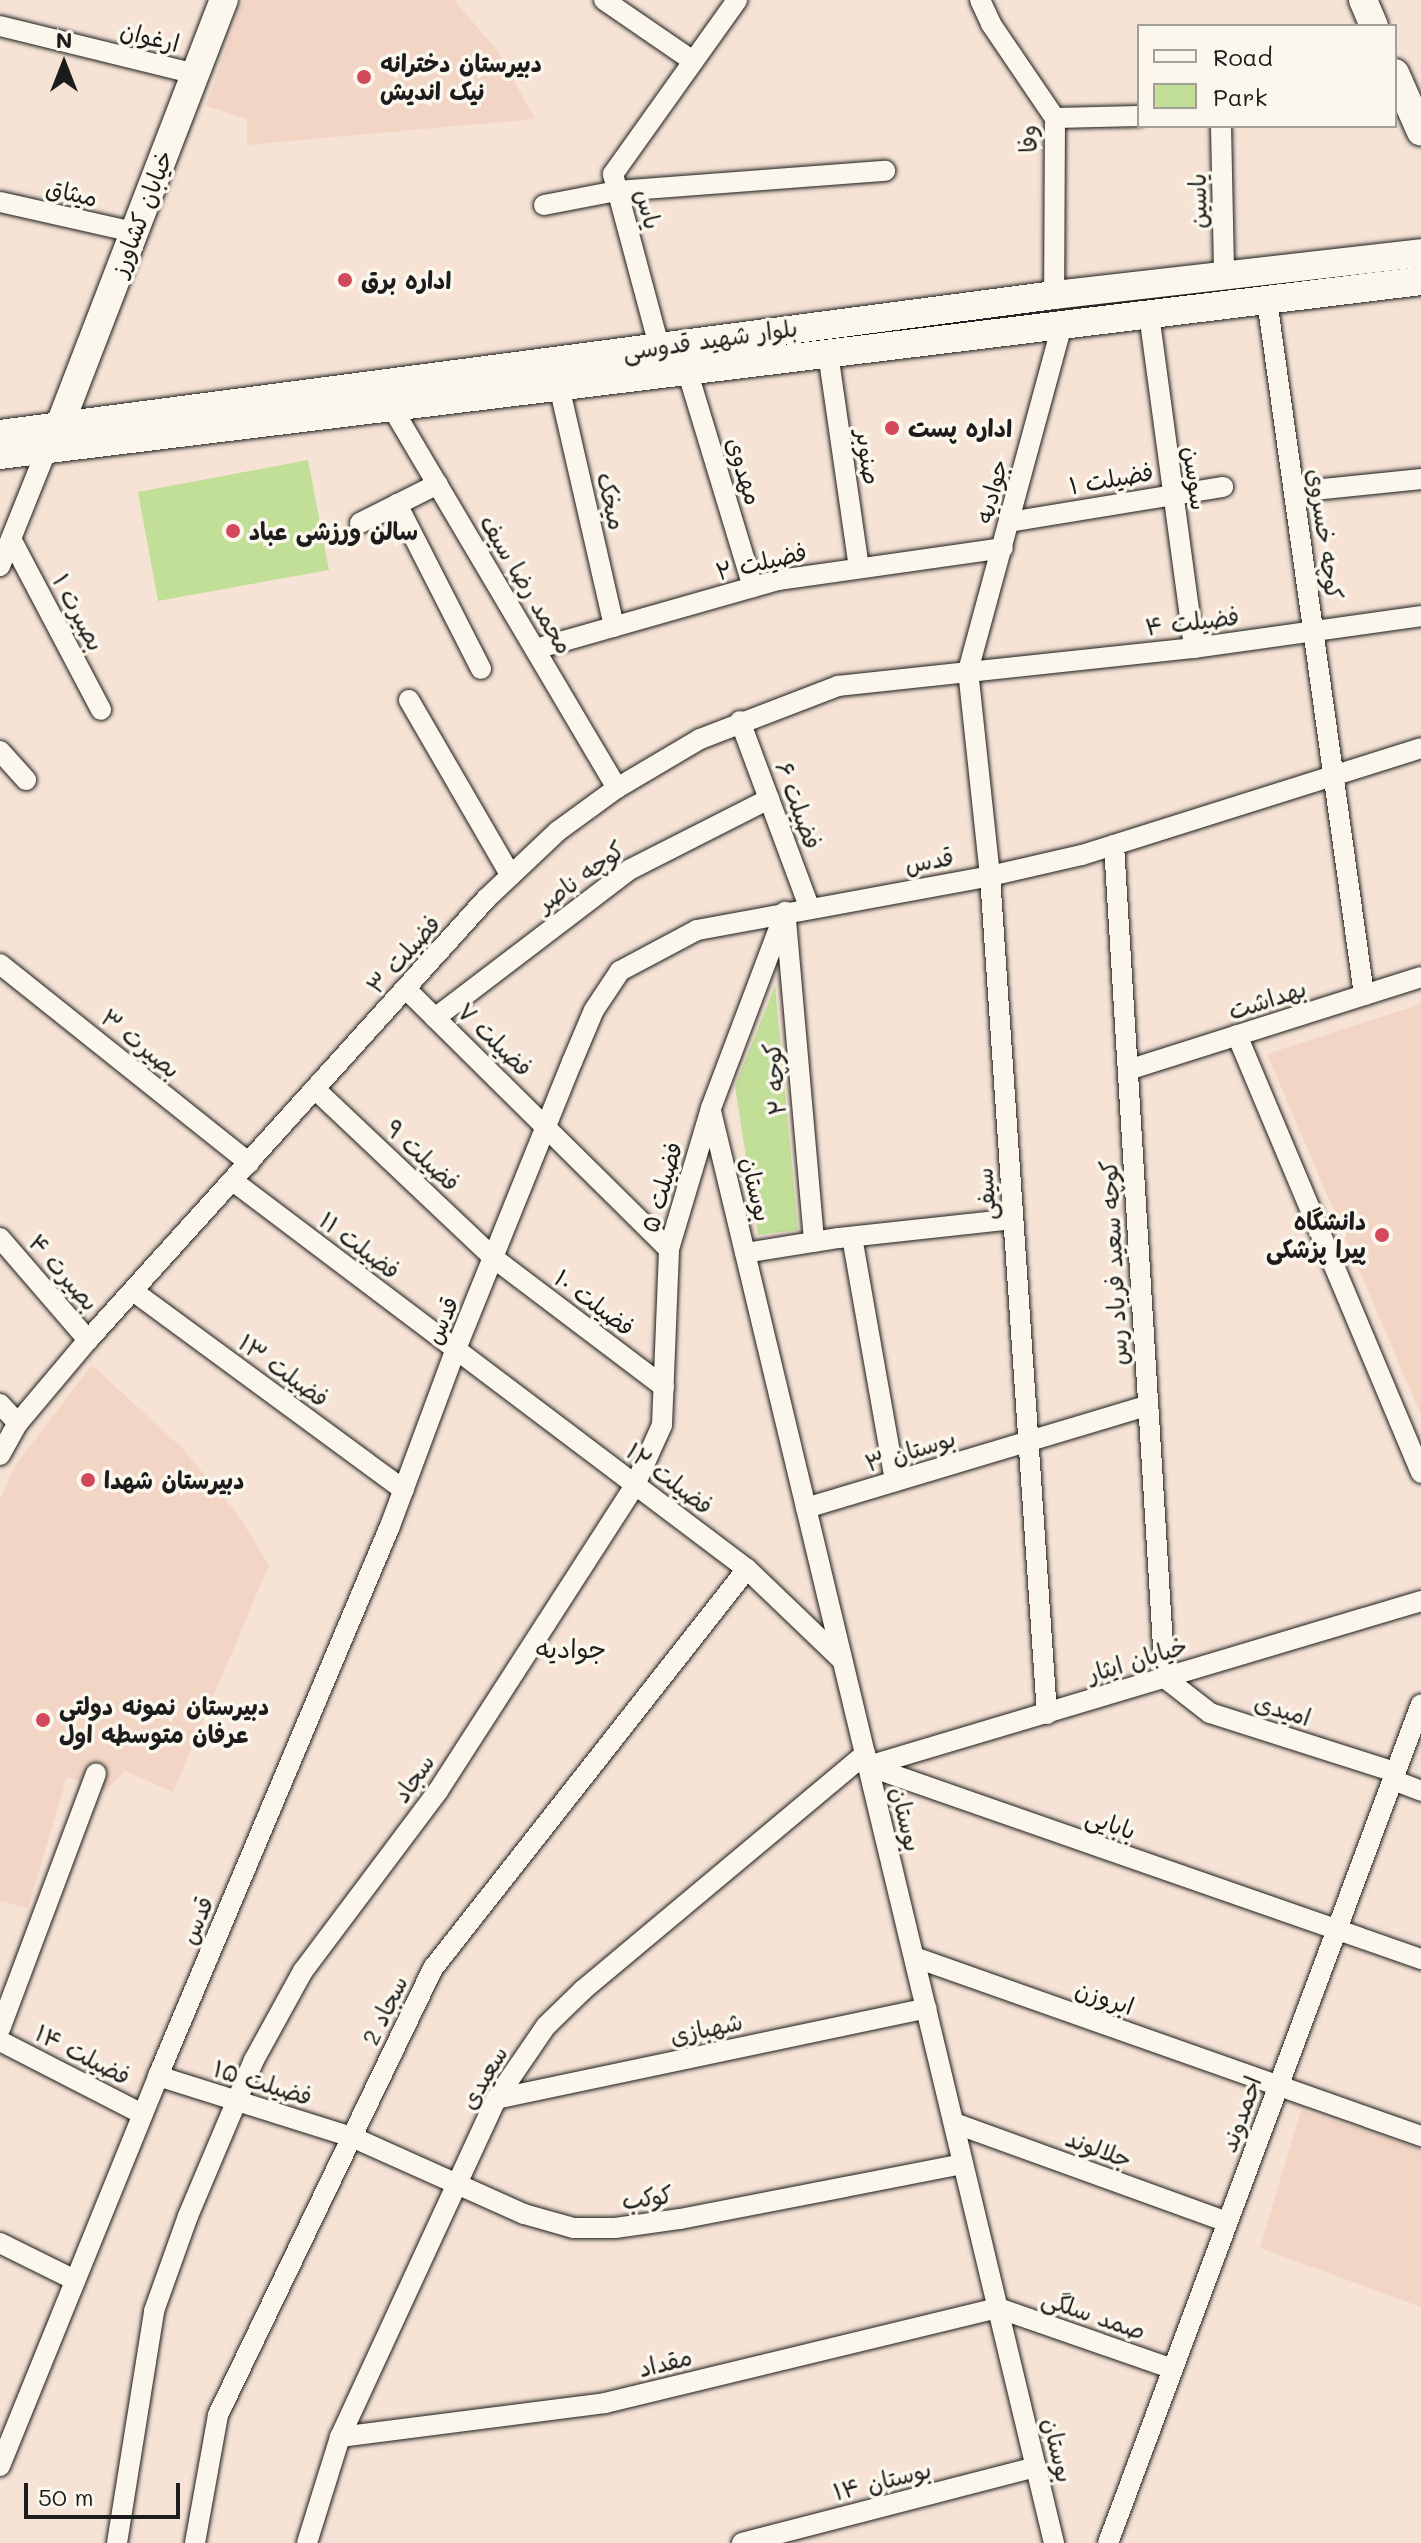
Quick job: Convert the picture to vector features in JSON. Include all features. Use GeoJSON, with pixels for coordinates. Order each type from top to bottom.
{"type":"FeatureCollection","features":[{"type":"Feature","properties":{"kind":"main road","name":"خیابان کشاورز"},"geometry":{"type":"LineString","coordinates":[[53,438],[224,0]]}},
{"type":"Feature","properties":{"kind":"main road"},"geometry":{"type":"LineString","coordinates":[[1363,0],[1373,24]]}},
{"type":"Feature","properties":{"kind":"main road"},"geometry":{"type":"LineString","coordinates":[[1397,78],[1421,132]]}},
{"type":"Feature","properties":{"kind":"main road","name":"بلوار شهید قدوسی"},"geometry":{"type":"LineString","coordinates":[[0,455],[53,438],[659,346],[1054,295],[1421,253]]}},
{"type":"Feature","properties":{"kind":"main road","name":"بلوار شهید قدوسی"},"geometry":{"type":"LineString","coordinates":[[0,434],[53,438],[391,406],[1421,281]]}},
{"type":"Feature","properties":{"kind":"street"},"geometry":{"type":"LineString","coordinates":[[604,0],[693,61]]}},
{"type":"Feature","properties":{"kind":"street","name":"یاس"},"geometry":{"type":"LineString","coordinates":[[659,346],[613,174],[737,0]]}},
{"type":"Feature","properties":{"kind":"street","name":"وفا"},"geometry":{"type":"LineString","coordinates":[[980,0],[991,24],[1055,118],[1054,295]]}},
{"type":"Feature","properties":{"kind":"street","name":"ارغوان"},"geometry":{"type":"LineString","coordinates":[[0,26],[195,74]]}},
{"type":"Feature","properties":{"kind":"street"},"geometry":{"type":"LineString","coordinates":[[1055,118],[1137,116]]}},
{"type":"Feature","properties":{"kind":"street","name":"یاسین"},"geometry":{"type":"LineString","coordinates":[[1221,128],[1224,275]]}},
{"type":"Feature","properties":{"kind":"street"},"geometry":{"type":"LineString","coordinates":[[544,205],[617,191],[885,171]]}},
{"type":"Feature","properties":{"kind":"street","name":"میثاق"},"geometry":{"type":"LineString","coordinates":[[0,202],[133,232]]}},
{"type":"Feature","properties":{"kind":"street","name":"کوچه خسروی"},"geometry":{"type":"LineString","coordinates":[[1267,300],[1364,995]]}},
{"type":"Feature","properties":{"kind":"street","name":"سوسن"},"geometry":{"type":"LineString","coordinates":[[1149,314],[1194,648]]}},
{"type":"Feature","properties":{"kind":"street","name":"جوادیه"},"geometry":{"type":"LineString","coordinates":[[968,671],[1062,325]]}},
{"type":"Feature","properties":{"kind":"street","name":"صنوبر"},"geometry":{"type":"LineString","coordinates":[[828,353],[859,568]]}},
{"type":"Feature","properties":{"kind":"street","name":"مهدوی"},"geometry":{"type":"LineString","coordinates":[[687,370],[753,587]]}},
{"type":"Feature","properties":{"kind":"street","name":"میخک"},"geometry":{"type":"LineString","coordinates":[[559,386],[614,627]]}},
{"type":"Feature","properties":{"kind":"street","name":"محمد رضا سیف"},"geometry":{"type":"LineString","coordinates":[[391,406],[617,788]]}},
{"type":"Feature","properties":{"kind":"street"},"geometry":{"type":"LineString","coordinates":[[0,566],[53,438]]}},
{"type":"Feature","properties":{"kind":"street"},"geometry":{"type":"LineString","coordinates":[[1294,492],[1421,479]]}},
{"type":"Feature","properties":{"kind":"street"},"geometry":{"type":"LineString","coordinates":[[360,523],[438,484]]}},
{"type":"Feature","properties":{"kind":"street","name":"فضیلت ۱"},"geometry":{"type":"LineString","coordinates":[[1009,522],[1223,487]]}},
{"type":"Feature","properties":{"kind":"street"},"geometry":{"type":"LineString","coordinates":[[397,504],[481,669]]}},
{"type":"Feature","properties":{"kind":"street","name":"بصیرت ۱"},"geometry":{"type":"LineString","coordinates":[[11,539],[101,710]]}},
{"type":"Feature","properties":{"kind":"street","name":"فضیلت ۲"},"geometry":{"type":"LineString","coordinates":[[536,649],[753,587],[859,568],[1003,548]]}},
{"type":"Feature","properties":{"kind":"street","name":"فضیلت ۴"},"geometry":{"type":"LineString","coordinates":[[968,671],[1194,648],[1421,616]]}},
{"type":"Feature","properties":{"kind":"street","name":"فضیلت ۳"},"geometry":{"type":"LineString","coordinates":[[0,1455],[18,1423],[88,1340],[511,876],[558,831],[617,788],[700,739],[740,721],[838,686],[968,671]]}},
{"type":"Feature","properties":{"kind":"street","name":"سیفی"},"geometry":{"type":"LineString","coordinates":[[968,671],[990,876],[1047,1714]]}},
{"type":"Feature","properties":{"kind":"street"},"geometry":{"type":"LineString","coordinates":[[409,700],[511,876]]}},
{"type":"Feature","properties":{"kind":"street","name":"فضیلت ۶"},"geometry":{"type":"LineString","coordinates":[[740,721],[809,907]]}},
{"type":"Feature","properties":{"kind":"street","name":"قدس"},"geometry":{"type":"LineString","coordinates":[[0,2466],[6,2434],[75,2280],[404,1490],[456,1349],[594,1010],[620,971],[697,930],[990,876],[1114,845],[1421,748]]}},
{"type":"Feature","properties":{"kind":"street"},"geometry":{"type":"LineString","coordinates":[[0,751],[26,780]]}},
{"type":"Feature","properties":{"kind":"street","name":"کوچه ناصر"},"geometry":{"type":"LineString","coordinates":[[435,1018],[629,870],[769,799]]}},
{"type":"Feature","properties":{"kind":"street","name":"کوچه سعید فریاد رس"},"geometry":{"type":"LineString","coordinates":[[1114,845],[1165,1678]]}},
{"type":"Feature","properties":{"kind":"street","name":"فضیلت ۵"},"geometry":{"type":"LineString","coordinates":[[635,1485],[663,1424],[669,1249],[711,1108],[785,912]]}},
{"type":"Feature","properties":{"kind":"street","name":"کوچه ۲"},"geometry":{"type":"LineString","coordinates":[[785,912],[814,1242]]}},
{"type":"Feature","properties":{"kind":"street","name":"بصیرت ۳"},"geometry":{"type":"LineString","coordinates":[[0,964],[249,1163]]}},
{"type":"Feature","properties":{"kind":"street","name":"بهداشت"},"geometry":{"type":"LineString","coordinates":[[1128,1070],[1421,977]]}},
{"type":"Feature","properties":{"kind":"street","name":"فضیلت ۷"},"geometry":{"type":"LineString","coordinates":[[407,990],[669,1249]]}},
{"type":"Feature","properties":{"kind":"street"},"geometry":{"type":"LineString","coordinates":[[1237,1035],[1421,1473]]}},
{"type":"Feature","properties":{"kind":"street","name":"فضیلت ۹"},"geometry":{"type":"LineString","coordinates":[[316,1090],[495,1259]]}},
{"type":"Feature","properties":{"kind":"street","name":"بوستان"},"geometry":{"type":"LineString","coordinates":[[711,1108],[1054,2543]]}},
{"type":"Feature","properties":{"kind":"street","name":"فضیلت ۱۱"},"geometry":{"type":"LineString","coordinates":[[233,1181],[456,1349]]}},
{"type":"Feature","properties":{"kind":"street"},"geometry":{"type":"LineString","coordinates":[[745,1253],[852,1237],[1013,1219]]}},
{"type":"Feature","properties":{"kind":"street"},"geometry":{"type":"LineString","coordinates":[[852,1237],[895,1481]]}},
{"type":"Feature","properties":{"kind":"street","name":"بصیرت ۴"},"geometry":{"type":"LineString","coordinates":[[0,1238],[88,1340]]}},
{"type":"Feature","properties":{"kind":"street","name":"فضیلت ۱۰"},"geometry":{"type":"LineString","coordinates":[[495,1259],[664,1387]]}},
{"type":"Feature","properties":{"kind":"street","name":"فضیلت ۱۳"},"geometry":{"type":"LineString","coordinates":[[133,1291],[404,1490]]}},
{"type":"Feature","properties":{"kind":"street","name":"فضیلت ۱۲"},"geometry":{"type":"LineString","coordinates":[[456,1349],[747,1569],[842,1660]]}},
{"type":"Feature","properties":{"kind":"street"},"geometry":{"type":"LineString","coordinates":[[0,1404],[18,1423]]}},
{"type":"Feature","properties":{"kind":"street","name":"بوستان ۳"},"geometry":{"type":"LineString","coordinates":[[806,1508],[1147,1406]]}},
{"type":"Feature","properties":{"kind":"street","name":"سجاد"},"geometry":{"type":"LineString","coordinates":[[117,2543],[154,2311],[188,2216],[254,2060],[303,1971],[438,1791],[635,1485]]}},
{"type":"Feature","properties":{"kind":"street","name":"سجاد 2"},"geometry":{"type":"LineString","coordinates":[[195,2543],[218,2415],[434,1967],[747,1569]]}},
{"type":"Feature","properties":{"kind":"street","name":"خیابان ایثار"},"geometry":{"type":"LineString","coordinates":[[866,1760],[1047,1714],[1421,1601]]}},
{"type":"Feature","properties":{"kind":"street","name":"امیدی"},"geometry":{"type":"LineString","coordinates":[[1165,1678],[1210,1713],[1394,1776],[1421,1791]]}},
{"type":"Feature","properties":{"kind":"street","name":"احمدوند"},"geometry":{"type":"LineString","coordinates":[[1108,2543],[1421,1704]]}},
{"type":"Feature","properties":{"kind":"street","name":"بابایی"},"geometry":{"type":"LineString","coordinates":[[866,1760],[1421,1959]]}},
{"type":"Feature","properties":{"kind":"street","name":"سعیدی"},"geometry":{"type":"LineString","coordinates":[[307,2543],[340,2437],[456,2185],[496,2099],[546,2026],[583,1990],[866,1760]]}},
{"type":"Feature","properties":{"kind":"street"},"geometry":{"type":"LineString","coordinates":[[0,2029],[96,1773]]}},
{"type":"Feature","properties":{"kind":"street","name":"ابروزن"},"geometry":{"type":"LineString","coordinates":[[914,1957],[1421,2136]]}},
{"type":"Feature","properties":{"kind":"street","name":"شهبازی"},"geometry":{"type":"LineString","coordinates":[[496,2099],[926,2008]]}},
{"type":"Feature","properties":{"kind":"street","name":"فضیلت ۱۴"},"geometry":{"type":"LineString","coordinates":[[0,2041],[142,2114]]}},
{"type":"Feature","properties":{"kind":"street","name":"فضیلت ۱۵"},"geometry":{"type":"LineString","coordinates":[[158,2076],[352,2137]]}},
{"type":"Feature","properties":{"kind":"street","name":"جلالوند"},"geometry":{"type":"LineString","coordinates":[[954,2123],[1228,2222]]}},
{"type":"Feature","properties":{"kind":"street","name":"کوکب"},"geometry":{"type":"LineString","coordinates":[[352,2137],[524,2214],[573,2228],[615,2228],[680,2219],[963,2164]]}},
{"type":"Feature","properties":{"kind":"street"},"geometry":{"type":"LineString","coordinates":[[0,2243],[75,2280]]}},
{"type":"Feature","properties":{"kind":"street","name":"صمد سلگی"},"geometry":{"type":"LineString","coordinates":[[998,2308],[1173,2369]]}},
{"type":"Feature","properties":{"kind":"street","name":"مقداد"},"geometry":{"type":"LineString","coordinates":[[340,2437],[605,2403],[998,2308]]}},
{"type":"Feature","properties":{"kind":"street","name":"بوستان ۱۴"},"geometry":{"type":"LineString","coordinates":[[742,2543],[1036,2467]]}},
{"type":"Feature","properties":{"kind":"shaded area","name":"دبیرستان دخترانه نیک اندیش"},"geometry":{"type":"Polygon","coordinates":[[[243,0],[454,0],[497,50],[535,119],[247,145],[247,119],[206,106],[243,0]]]}},
{"type":"Feature","properties":{"kind":"shaded area","name":"دانشگاه پیرا پزشکی"},"geometry":{"type":"Polygon","coordinates":[[[1421,1004],[1421,1415],[1267,1054],[1421,1004]]]}},
{"type":"Feature","properties":{"kind":"shaded area"},"geometry":{"type":"Polygon","coordinates":[[[92,1365],[182,1448],[236,1512],[269,1565],[173,1792],[125,1771],[105,1791],[67,1777],[28,1908],[0,1901],[0,1499],[16,1464],[92,1365]]]}},
{"type":"Feature","properties":{"kind":"shaded area"},"geometry":{"type":"Polygon","coordinates":[[[1301,2110],[1421,2149],[1421,2307],[1260,2248],[1301,2110]]]}},
{"type":"Feature","properties":{"kind":"green space","name":"سالن ورزشی عباد"},"geometry":{"type":"Polygon","coordinates":[[[308,460],[329,570],[158,601],[138,492],[308,460]]]}},
{"type":"Feature","properties":{"kind":"green space"},"geometry":{"type":"Polygon","coordinates":[[[775,986],[798,1230],[758,1235],[735,1086],[775,986]]]}},
{"type":"Feature","properties":{"kind":"place","name":"دبیرستان دخترانه نیک اندیش"},"geometry":{"type":"Point","coordinates":[364,77]}},
{"type":"Feature","properties":{"kind":"place","name":"اداره برق"},"geometry":{"type":"Point","coordinates":[345,280]}},
{"type":"Feature","properties":{"kind":"place","name":"اداره پست"},"geometry":{"type":"Point","coordinates":[892,428]}},
{"type":"Feature","properties":{"kind":"place","name":"سالن ورزشی عباد"},"geometry":{"type":"Point","coordinates":[233,531]}},
{"type":"Feature","properties":{"kind":"place","name":"دانشگاه پیرا پزشکی"},"geometry":{"type":"Point","coordinates":[1382,1235]}},
{"type":"Feature","properties":{"kind":"place","name":"دبیرستان شهدا"},"geometry":{"type":"Point","coordinates":[88,1480]}},
{"type":"Feature","properties":{"kind":"place","name":"دبیرستان نمونه دولتی عرفان متوسطه اول"},"geometry":{"type":"Point","coordinates":[43,1720]}},
{"type":"Feature","properties":{"kind":"district","name":"جوادیه"},"geometry":{"type":"Point","coordinates":[571,1649]}}]}
